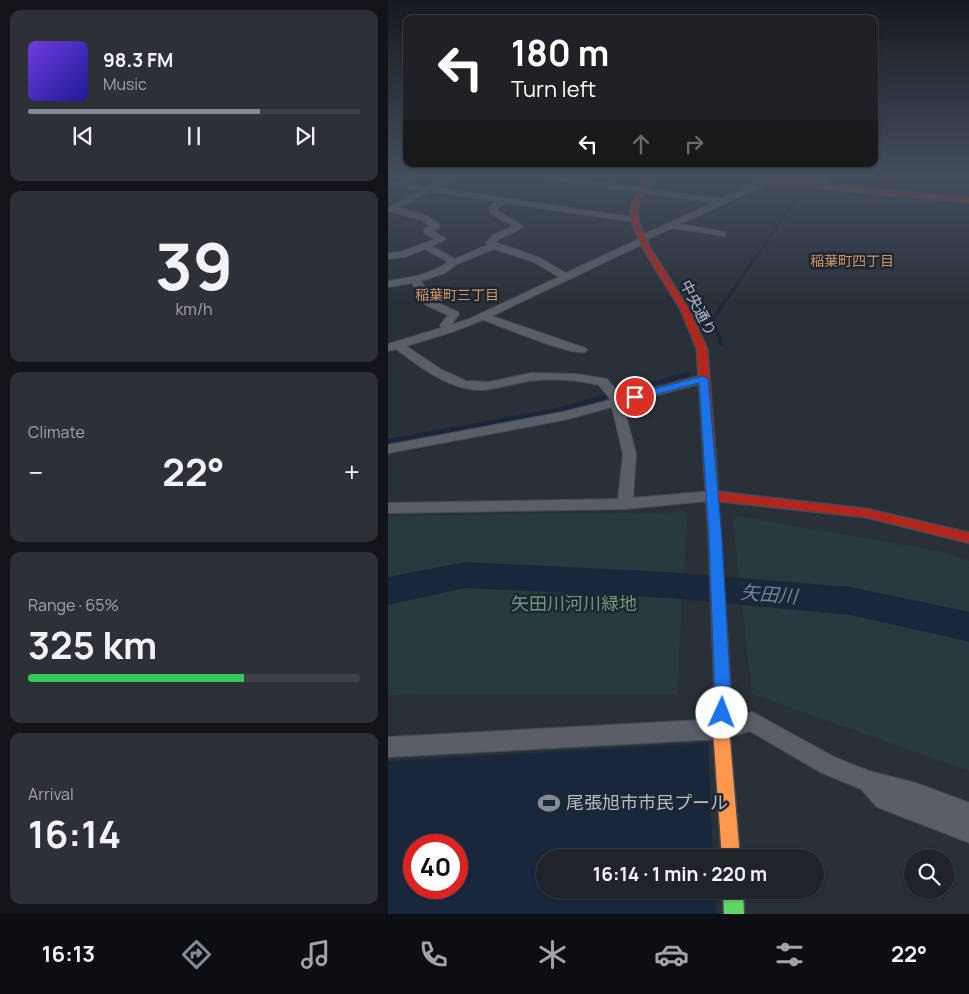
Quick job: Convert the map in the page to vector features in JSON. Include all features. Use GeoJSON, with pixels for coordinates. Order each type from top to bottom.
{"type":"FeatureCollection","features":[{"type":"Feature","properties":{"kind":"street"},"geometry":{"type":"LineString","coordinates":[[388,256],[402,255],[442,239],[427,231],[436,226],[425,219]]}},
{"type":"Feature","properties":{"kind":"street"},"geometry":{"type":"LineString","coordinates":[[506,219],[519,226],[493,238],[490,243],[537,260],[566,277]]}},
{"type":"Feature","properties":{"kind":"street"},"geometry":{"type":"LineString","coordinates":[[626,219],[635,220]]}},
{"type":"Feature","properties":{"kind":"street"},"geometry":{"type":"LineString","coordinates":[[393,347],[483,317],[685,219]]}},
{"type":"Feature","properties":{"kind":"street","name":"中央通り"},"geometry":{"type":"LineString","coordinates":[[635,220],[643,239],[691,321],[702,349],[713,502],[723,698],[720,729],[730,849]]}},
{"type":"Feature","properties":{"kind":"street"},"geometry":{"type":"LineString","coordinates":[[670,225],[722,234]]}},
{"type":"Feature","properties":{"kind":"street"},"geometry":{"type":"LineString","coordinates":[[426,246],[454,262]]}},
{"type":"Feature","properties":{"kind":"street"},"geometry":{"type":"LineString","coordinates":[[388,284],[415,280],[442,271],[454,262],[494,246]]}},
{"type":"Feature","properties":{"kind":"street"},"geometry":{"type":"LineString","coordinates":[[415,280],[430,303],[454,314],[445,325],[448,330]]}},
{"type":"Feature","properties":{"kind":"street"},"geometry":{"type":"LineString","coordinates":[[483,317],[519,328],[551,342],[581,350]]}},
{"type":"Feature","properties":{"kind":"street"},"geometry":{"type":"LineString","coordinates":[[393,347],[464,384],[486,385],[530,377],[562,376],[603,382],[617,398],[629,449],[630,463],[625,493],[626,504]]}},
{"type":"Feature","properties":{"kind":"street"},"geometry":{"type":"LineString","coordinates":[[388,449],[564,416],[617,398],[703,379]]}},
{"type":"Feature","properties":{"kind":"street"},"geometry":{"type":"LineString","coordinates":[[388,508],[713,502],[866,512],[970,538]]}},
{"type":"Feature","properties":{"kind":"street"},"geometry":{"type":"LineString","coordinates":[[388,747],[720,729],[752,721],[826,766],[869,782],[916,794],[970,814]]}},
{"type":"Feature","properties":{"kind":"street"},"geometry":{"type":"LineString","coordinates":[[869,782],[885,798],[970,832]]}},
{"type":"Feature","properties":{"kind":"street"},"geometry":{"type":"LineString","coordinates":[[733,899],[734,914]]}},
{"type":"Feature","properties":{"kind":"green space","name":"矢田川河川緑地"},"geometry":{"type":"Polygon","coordinates":[[[687,512],[677,694],[388,695],[388,516],[687,512]]]}},
{"type":"Feature","properties":{"kind":"green space"},"geometry":{"type":"Polygon","coordinates":[[[732,515],[939,551],[969,561],[969,771],[752,694],[732,515]]]}},
{"type":"Feature","properties":{"kind":"water","name":"尾張旭市市民プール"},"geometry":{"type":"Polygon","coordinates":[[[708,743],[713,849],[536,849],[536,899],[715,899],[716,914],[388,914],[388,761],[708,743]]]}},
{"type":"Feature","properties":{"kind":"waterway"},"geometry":{"type":"LineString","coordinates":[[752,263],[782,219]]}},
{"type":"Feature","properties":{"kind":"waterway"},"geometry":{"type":"LineString","coordinates":[[722,345],[712,320],[752,262]]}},
{"type":"Feature","properties":{"kind":"waterway"},"geometry":{"type":"LineString","coordinates":[[388,441],[554,411],[689,374]]}},
{"type":"Feature","properties":{"kind":"waterway","name":"矢田川"},"geometry":{"type":"LineString","coordinates":[[388,591],[465,575],[669,585],[850,601],[970,627]]}},
{"type":"Feature","properties":{"kind":"traffic: fast"},"geometry":{"type":"LineString","coordinates":[[733,899],[734,914]]}},
{"type":"Feature","properties":{"kind":"traffic: slow"},"geometry":{"type":"LineString","coordinates":[[715,541],[723,698],[721,729],[730,849]]}},
{"type":"Feature","properties":{"kind":"traffic: jam"},"geometry":{"type":"LineString","coordinates":[[635,219],[640,235],[685,310],[702,349],[715,541]]}},
{"type":"Feature","properties":{"kind":"traffic: jam"},"geometry":{"type":"LineString","coordinates":[[712,496],[866,513],[970,538]]}},
{"type":"Feature","properties":{"kind":"place","name":"尾張旭市市民プール"},"geometry":{"type":"Point","coordinates":[549,803]}},
{"type":"Feature","properties":{"kind":"district","name":"稲葉町四丁目"},"geometry":{"type":"Point","coordinates":[852,261]}},
{"type":"Feature","properties":{"kind":"district","name":"稲葉町三丁目"},"geometry":{"type":"Point","coordinates":[457,295]}},
{"type":"Feature","properties":{"kind":"route"},"geometry":{"type":"LineString","coordinates":[[635,397],[703,379],[715,539],[723,698],[722,713]]}}]}
